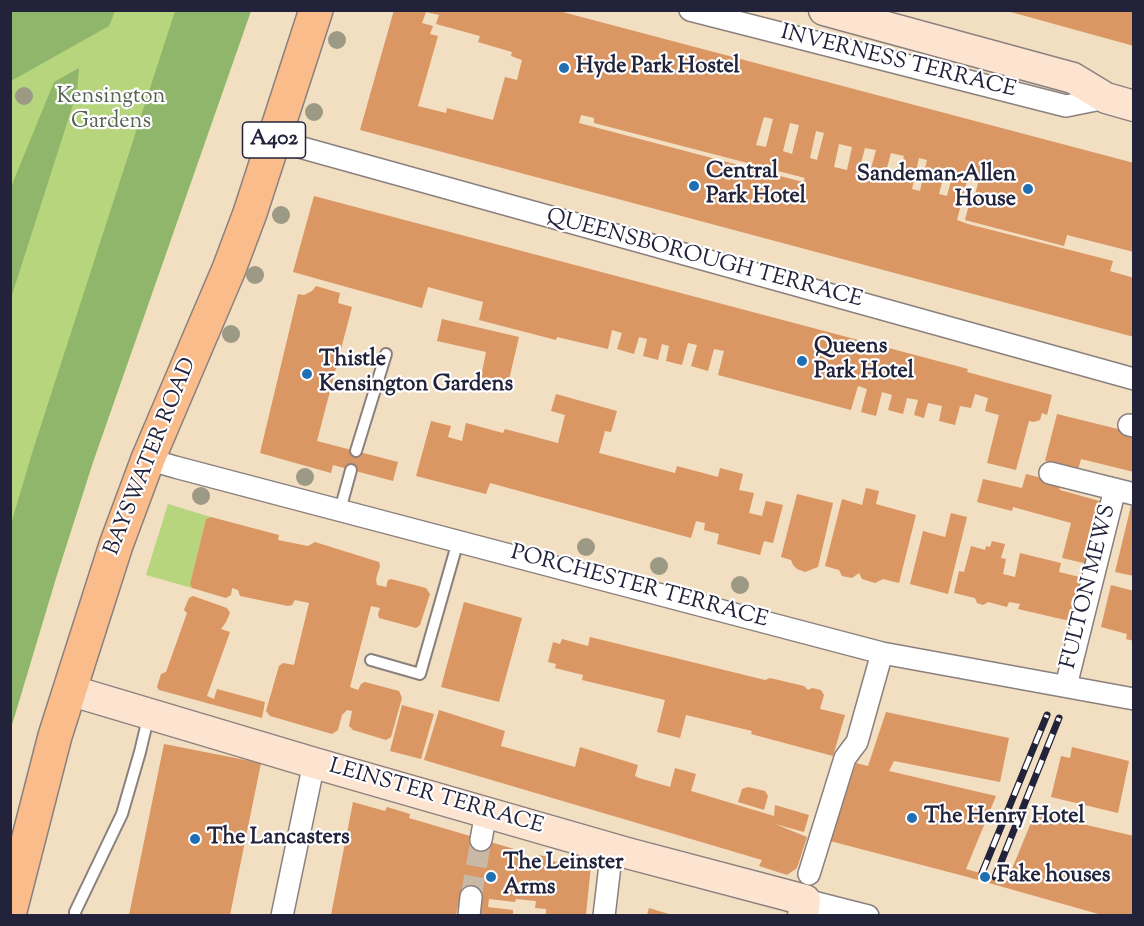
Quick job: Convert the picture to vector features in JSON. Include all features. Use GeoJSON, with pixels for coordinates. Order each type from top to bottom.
{"type":"FeatureCollection","features":[{"type":"Feature","properties":{"kind":"main road","name":"BAYSWATER ROAD"},"geometry":{"type":"LineString","coordinates":[[10,911],[54,736],[116,545],[148,459],[250,213],[316,10]]}},
{"type":"Feature","properties":{"kind":"main road","name":"INVERNESS TERRACE"},"geometry":{"type":"LineString","coordinates":[[824,10],[1073,78],[1120,102]]}},
{"type":"Feature","properties":{"kind":"main road","name":"LEINSTER TERRACE"},"geometry":{"type":"LineString","coordinates":[[69,690],[314,763],[483,826],[612,848],[806,897]]}},
{"type":"Feature","properties":{"kind":"street","name":"INVERNESS TERRACE"},"geometry":{"type":"LineString","coordinates":[[690,10],[1066,106],[1120,102]]}},
{"type":"Feature","properties":{"kind":"street","name":"QUEENSBOROUGH TERRACE"},"geometry":{"type":"LineString","coordinates":[[274,140],[1134,379]]}},
{"type":"Feature","properties":{"kind":"street","name":"PORCHESTER TERRACE"},"geometry":{"type":"LineString","coordinates":[[148,459],[882,652],[1134,699]]}},
{"type":"Feature","properties":{"kind":"street","name":"FULTON MEWS"},"geometry":{"type":"LineString","coordinates":[[1050,473],[1124,491],[1066,686]]}},
{"type":"Feature","properties":{"kind":"street"},"geometry":{"type":"LineString","coordinates":[[868,915],[806,897],[845,758],[857,742],[882,652]]}},
{"type":"Feature","properties":{"kind":"street"},"geometry":{"type":"LineString","coordinates":[[282,915],[314,763]]}},
{"type":"Feature","properties":{"kind":"street"},"geometry":{"type":"LineString","coordinates":[[604,915],[612,848]]}},
{"type":"Feature","properties":{"kind":"lane"},"geometry":{"type":"LineString","coordinates":[[356,451],[386,354]]}},
{"type":"Feature","properties":{"kind":"lane"},"geometry":{"type":"LineString","coordinates":[[340,510],[351,470]]}},
{"type":"Feature","properties":{"kind":"lane"},"geometry":{"type":"LineString","coordinates":[[371,660],[420,674],[458,540]]}},
{"type":"Feature","properties":{"kind":"lane"},"geometry":{"type":"LineString","coordinates":[[75,915],[124,806],[150,714]]}},
{"type":"Feature","properties":{"kind":"green space"},"geometry":{"type":"Polygon","coordinates":[[[11,10],[115,11],[109,26],[11,81],[11,10]]]}},
{"type":"Feature","properties":{"kind":"green space","name":"Kensington Gardens"},"geometry":{"type":"Polygon","coordinates":[[[11,11],[251,11],[93,462],[11,728],[11,11]]]}},
{"type":"Feature","properties":{"kind":"green space"},"geometry":{"type":"Polygon","coordinates":[[[175,11],[251,11],[93,462],[11,728],[11,524],[175,11]]]}},
{"type":"Feature","properties":{"kind":"green space"},"geometry":{"type":"Polygon","coordinates":[[[79,68],[77,92],[11,298],[11,187],[54,82],[79,68]]]}},
{"type":"Feature","properties":{"kind":"green space"},"geometry":{"type":"Polygon","coordinates":[[[168,504],[211,517],[206,519],[190,584],[192,588],[146,575],[168,504]]]}},
{"type":"Feature","properties":{"kind":"building"},"geometry":{"type":"Polygon","coordinates":[[[394,10],[555,10],[1134,163],[1134,252],[1067,235],[1064,246],[965,220],[980,176],[969,173],[957,220],[1113,261],[1110,271],[1134,278],[1134,337],[360,130],[394,10]],[[426,12],[422,23],[433,26],[430,34],[438,36],[418,106],[446,113],[447,108],[493,120],[505,77],[517,80],[522,60],[511,56],[512,52],[478,42],[480,36],[436,24],[439,15],[426,12]],[[581,115],[579,123],[803,182],[805,178],[594,123],[594,118],[581,115]],[[764,117],[756,145],[766,147],[773,119],[764,117]],[[790,123],[783,151],[792,154],[799,125],[790,123]],[[816,131],[810,158],[817,160],[824,133],[816,131]],[[839,144],[834,167],[847,170],[852,147],[839,144]],[[865,148],[858,174],[869,176],[876,150],[865,148]],[[891,153],[884,179],[898,183],[904,156],[891,153]],[[919,158],[912,189],[920,191],[927,160],[919,158]],[[946,167],[939,194],[947,196],[954,169],[946,167]]]}},
{"type":"Feature","properties":{"kind":"building"},"geometry":{"type":"Polygon","coordinates":[[[1134,10],[1134,46],[1007,11],[1134,10]]]}},
{"type":"Feature","properties":{"kind":"building"},"geometry":{"type":"Polygon","coordinates":[[[314,196],[968,369],[967,372],[1052,395],[1047,415],[1042,413],[1040,420],[1029,421],[1016,470],[987,463],[999,415],[985,411],[988,398],[975,394],[971,408],[960,406],[955,425],[939,421],[942,406],[928,403],[924,418],[914,415],[918,400],[907,398],[903,414],[888,410],[892,395],[882,392],[876,416],[861,412],[867,389],[858,386],[851,410],[718,375],[724,351],[714,349],[708,371],[691,366],[697,345],[688,343],[682,365],[666,361],[669,346],[662,344],[658,360],[643,356],[647,339],[639,337],[634,354],[617,349],[622,333],[612,330],[608,349],[557,337],[556,340],[479,320],[483,302],[428,287],[422,308],[293,272],[314,196]]]}},
{"type":"Feature","properties":{"kind":"building","name":"Thistle Kensington Gardens"},"geometry":{"type":"Polygon","coordinates":[[[316,286],[340,293],[338,303],[352,307],[317,441],[398,462],[393,481],[333,465],[331,473],[260,453],[298,294],[304,295],[316,286]]]}},
{"type":"Feature","properties":{"kind":"building"},"geometry":{"type":"Polygon","coordinates":[[[442,319],[519,337],[508,384],[481,377],[486,352],[437,341],[442,319]]]}},
{"type":"Feature","properties":{"kind":"building"},"geometry":{"type":"Polygon","coordinates":[[[556,394],[617,411],[611,432],[605,431],[599,453],[675,473],[677,466],[718,477],[720,468],[743,474],[739,490],[754,493],[749,513],[762,516],[766,501],[783,505],[773,543],[764,541],[760,555],[717,544],[719,534],[704,530],[705,523],[696,521],[691,538],[490,483],[486,494],[416,476],[431,421],[451,426],[448,437],[462,441],[466,423],[503,433],[505,429],[558,443],[565,415],[551,411],[556,394]]]}},
{"type":"Feature","properties":{"kind":"building"},"geometry":{"type":"Polygon","coordinates":[[[1057,414],[1134,433],[1134,472],[1081,459],[1078,470],[1045,461],[1057,414]]]}},
{"type":"Feature","properties":{"kind":"building"},"geometry":{"type":"Polygon","coordinates":[[[1026,474],[1057,482],[1060,490],[1103,502],[1088,564],[1062,558],[1071,523],[1013,507],[1012,511],[977,502],[983,479],[1022,488],[1026,474]]]}},
{"type":"Feature","properties":{"kind":"building"},"geometry":{"type":"Polygon","coordinates":[[[866,488],[879,491],[876,504],[916,515],[899,583],[883,579],[875,583],[862,579],[859,573],[852,578],[842,576],[839,570],[825,566],[842,499],[862,505],[866,488]]]}},
{"type":"Feature","properties":{"kind":"building"},"geometry":{"type":"Polygon","coordinates":[[[797,494],[833,503],[818,567],[805,572],[797,569],[791,560],[781,557],[797,494]]]}},
{"type":"Feature","properties":{"kind":"building"},"geometry":{"type":"Polygon","coordinates":[[[1131,506],[1134,507],[1134,576],[1115,572],[1131,506]]]}},
{"type":"Feature","properties":{"kind":"building"},"geometry":{"type":"Polygon","coordinates":[[[951,513],[967,517],[948,594],[910,584],[923,531],[945,537],[951,513]]]}},
{"type":"Feature","properties":{"kind":"building"},"geometry":{"type":"Polygon","coordinates":[[[211,517],[279,535],[278,540],[308,546],[315,542],[379,562],[377,585],[386,587],[388,580],[391,579],[426,588],[430,594],[420,625],[416,628],[379,618],[380,608],[371,606],[350,687],[358,690],[365,682],[399,691],[402,698],[391,737],[386,740],[353,730],[349,726],[352,711],[347,710],[342,715],[338,730],[332,734],[270,716],[266,711],[279,666],[283,663],[294,665],[309,603],[295,600],[292,605],[288,606],[240,596],[238,590],[232,588],[231,595],[226,598],[192,588],[190,584],[206,519],[211,517]]]}},
{"type":"Feature","properties":{"kind":"building"},"geometry":{"type":"Polygon","coordinates":[[[992,541],[1005,544],[1001,558],[1006,559],[1003,574],[1015,577],[1020,553],[1061,563],[1059,572],[1084,578],[1074,622],[1018,609],[1020,604],[1009,602],[1007,607],[988,602],[983,605],[977,603],[975,598],[954,593],[959,571],[964,572],[971,546],[985,550],[986,546],[990,547],[992,541]]]}},
{"type":"Feature","properties":{"kind":"building"},"geometry":{"type":"Polygon","coordinates":[[[1111,585],[1134,591],[1134,641],[1126,639],[1127,634],[1101,627],[1111,585]]]}},
{"type":"Feature","properties":{"kind":"building"},"geometry":{"type":"Polygon","coordinates":[[[193,596],[227,608],[230,613],[221,629],[230,632],[207,696],[214,699],[217,689],[265,702],[262,718],[159,690],[157,687],[161,674],[166,672],[187,613],[184,610],[189,598],[193,596]]]}},
{"type":"Feature","properties":{"kind":"building"},"geometry":{"type":"Polygon","coordinates":[[[464,602],[522,618],[499,702],[441,687],[464,602]]]}},
{"type":"Feature","properties":{"kind":"building"},"geometry":{"type":"Polygon","coordinates":[[[590,637],[765,680],[770,678],[804,686],[808,690],[812,688],[821,690],[824,695],[820,709],[845,715],[833,756],[751,734],[752,731],[686,715],[680,738],[657,732],[665,700],[582,680],[583,675],[555,668],[556,664],[548,662],[553,642],[560,644],[562,639],[588,646],[590,637]]]}},
{"type":"Feature","properties":{"kind":"building"},"geometry":{"type":"Polygon","coordinates":[[[402,705],[434,714],[421,759],[390,751],[402,705]]]}},
{"type":"Feature","properties":{"kind":"building"},"geometry":{"type":"Polygon","coordinates":[[[439,710],[505,731],[501,746],[575,767],[580,747],[638,765],[635,776],[639,778],[670,787],[675,768],[696,774],[691,791],[774,816],[775,805],[809,815],[804,832],[775,824],[807,837],[797,868],[787,875],[759,866],[762,860],[424,760],[439,710]]]}},
{"type":"Feature","properties":{"kind":"building"},"geometry":{"type":"Polygon","coordinates":[[[886,712],[1009,738],[1000,782],[894,761],[889,771],[996,796],[966,869],[1007,881],[1035,813],[1134,836],[1134,915],[1102,915],[830,841],[856,763],[868,766],[886,712]]]}},
{"type":"Feature","properties":{"kind":"building","name":"The Lancasters"},"geometry":{"type":"Polygon","coordinates":[[[164,744],[261,763],[230,915],[129,915],[164,744]]]}},
{"type":"Feature","properties":{"kind":"building"},"geometry":{"type":"Polygon","coordinates":[[[1072,747],[1129,761],[1118,813],[1051,797],[1061,756],[1070,758],[1072,747]]]}},
{"type":"Feature","properties":{"kind":"building"},"geometry":{"type":"Polygon","coordinates":[[[748,787],[765,791],[768,796],[764,810],[738,802],[742,789],[748,787]]]}},
{"type":"Feature","properties":{"kind":"building"},"geometry":{"type":"Polygon","coordinates":[[[353,802],[385,811],[387,807],[410,814],[409,818],[521,851],[520,858],[539,860],[539,855],[549,857],[548,861],[591,865],[586,915],[546,915],[546,909],[535,908],[536,901],[516,899],[515,902],[489,899],[488,907],[513,910],[513,915],[480,915],[482,898],[460,897],[456,915],[331,915],[353,802]]]}},
{"type":"Feature","properties":{"kind":"building"},"geometry":{"type":"Polygon","coordinates":[[[649,908],[672,915],[647,915],[649,908]]]}},
{"type":"Feature","properties":{"kind":"tunnel"},"geometry":{"type":"LineString","coordinates":[[471,897],[481,840]]}},
{"type":"Feature","properties":{"kind":"railway"},"geometry":{"type":"LineString","coordinates":[[982,873],[1047,715]]}},
{"type":"Feature","properties":{"kind":"railway"},"geometry":{"type":"LineString","coordinates":[[995,877],[1059,718]]}},
{"type":"Feature","properties":{"kind":"place","name":"Hyde Park Hostel"},"geometry":{"type":"Point","coordinates":[564,68]}},
{"type":"Feature","properties":{"kind":"place","name":"Central Park Hotel"},"geometry":{"type":"Point","coordinates":[694,186]}},
{"type":"Feature","properties":{"kind":"place","name":"Sandeman-Allen House"},"geometry":{"type":"Point","coordinates":[1028,189]}},
{"type":"Feature","properties":{"kind":"place","name":"Queens Park Hotel"},"geometry":{"type":"Point","coordinates":[802,361]}},
{"type":"Feature","properties":{"kind":"place","name":"Thistle Kensington Gardens"},"geometry":{"type":"Point","coordinates":[307,374]}},
{"type":"Feature","properties":{"kind":"place","name":"The Henry Hotel"},"geometry":{"type":"Point","coordinates":[912,818]}},
{"type":"Feature","properties":{"kind":"place","name":"The Lancasters"},"geometry":{"type":"Point","coordinates":[195,839]}},
{"type":"Feature","properties":{"kind":"place","name":"The Leinster Arms"},"geometry":{"type":"Point","coordinates":[491,877]}},
{"type":"Feature","properties":{"kind":"place","name":"Fake houses"},"geometry":{"type":"Point","coordinates":[985,877]}}]}
